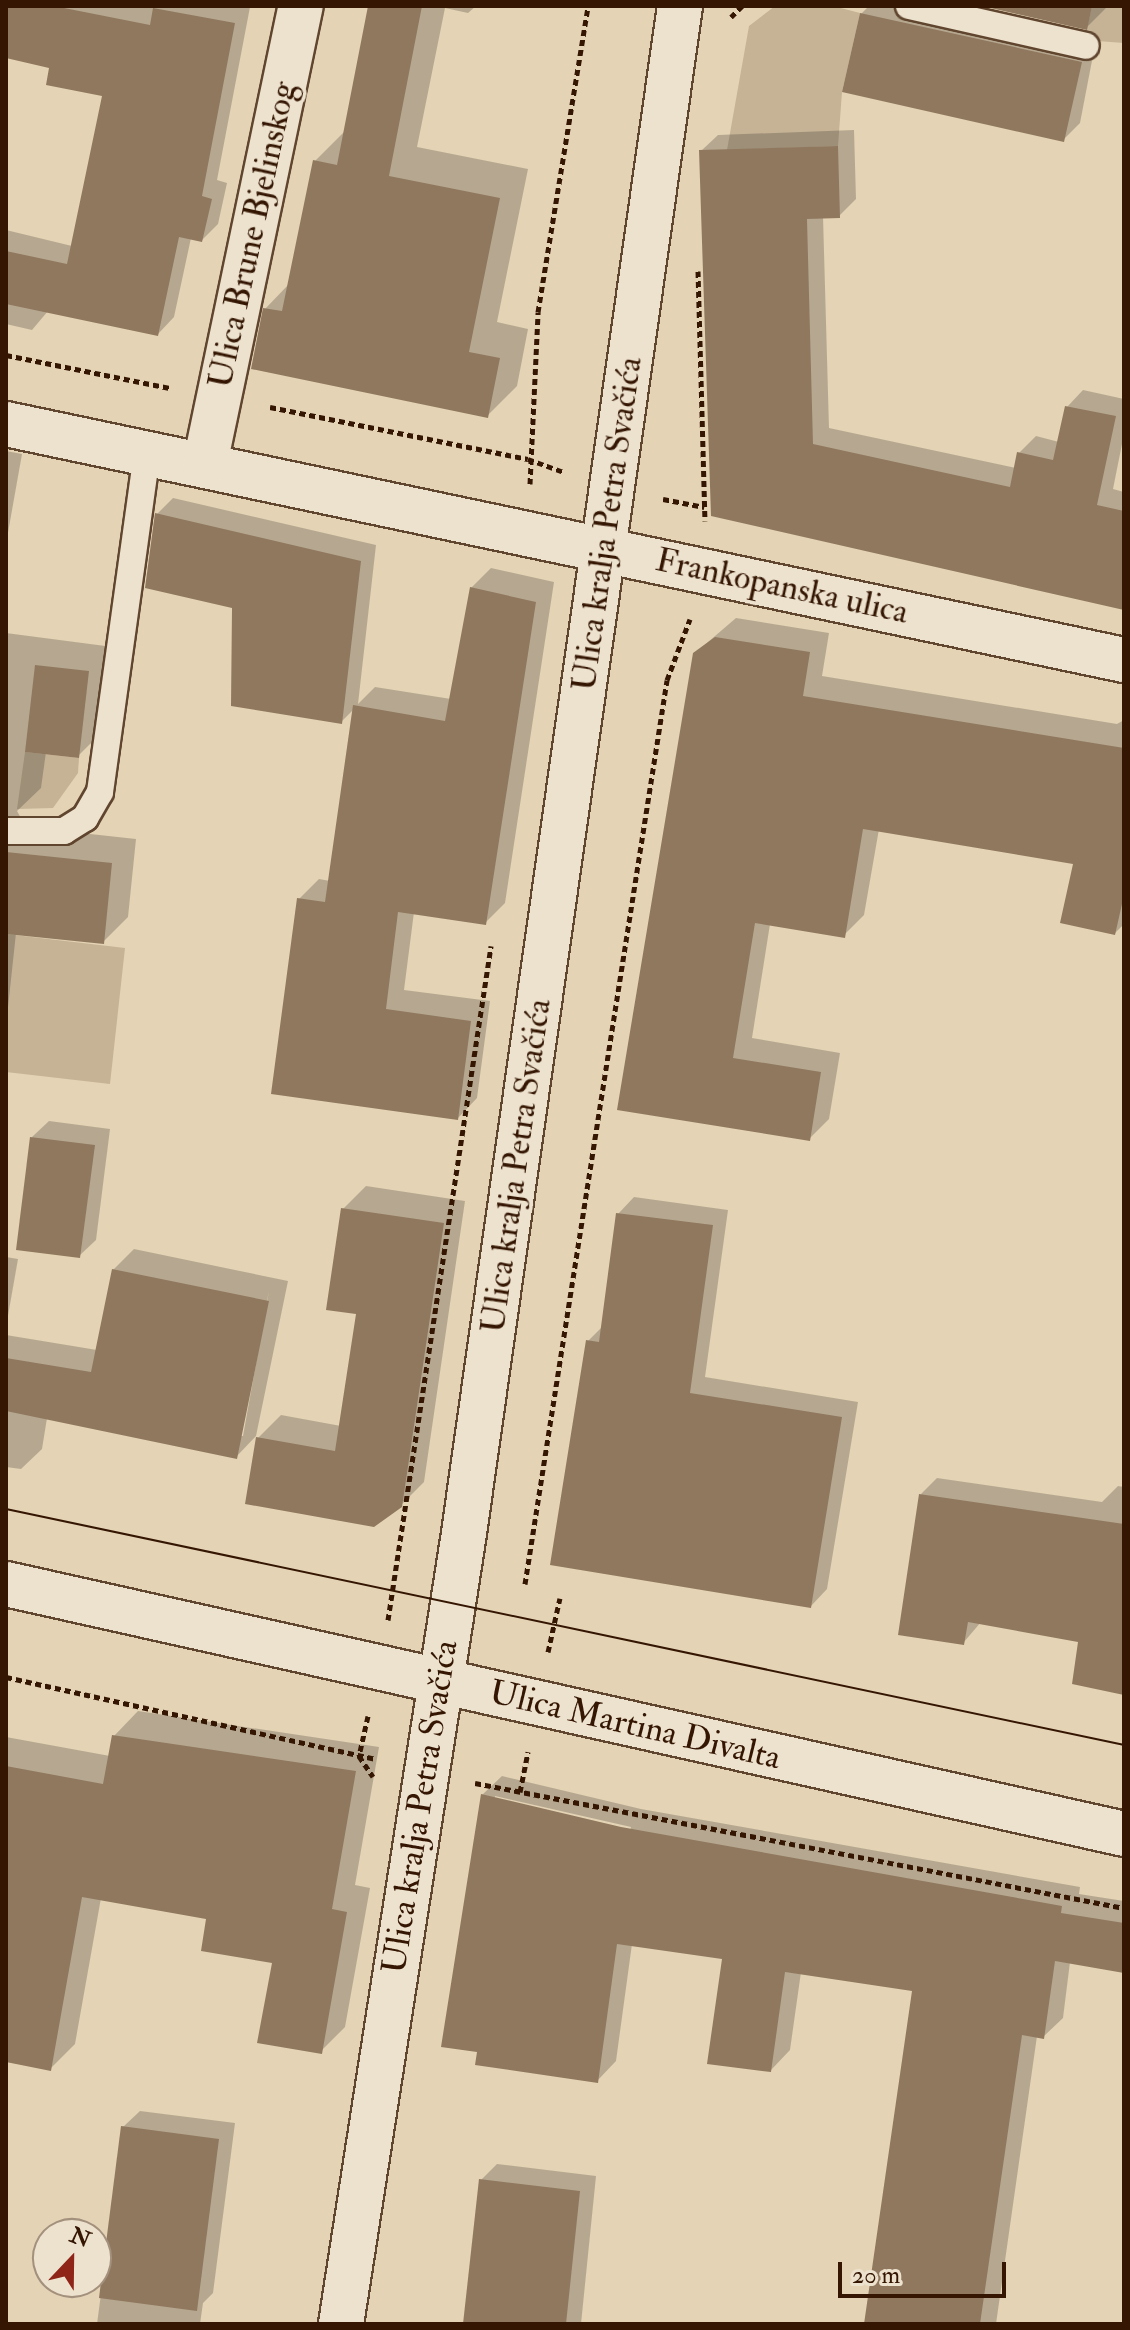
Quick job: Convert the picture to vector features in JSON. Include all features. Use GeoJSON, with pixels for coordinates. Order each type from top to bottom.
{"type":"FeatureCollection","features":[{"type":"Feature","properties":{"kind":"street","name":"Ulica Brune Bjelinskog"},"geometry":{"type":"LineString","coordinates":[[205,464],[301,6]]}},
{"type":"Feature","properties":{"kind":"street","name":"Ulica kralja Petra Svačića"},"geometry":{"type":"LineString","coordinates":[[341,2324],[424,1769],[440,1681],[680,6]]}},
{"type":"Feature","properties":{"kind":"street","name":"Frankopanska ulica"},"geometry":{"type":"LineString","coordinates":[[6,424],[709,569],[1124,660]]}},
{"type":"Feature","properties":{"kind":"street","name":"Ulica Martina Divalta"},"geometry":{"type":"LineString","coordinates":[[6,1584],[1124,1834]]}},
{"type":"Feature","properties":{"kind":"lane"},"geometry":{"type":"LineString","coordinates":[[909,6],[1086,46]]}},
{"type":"Feature","properties":{"kind":"lane"},"geometry":{"type":"LineString","coordinates":[[6,831],[64,831],[85,818],[100,792],[147,453]]}},
{"type":"Feature","properties":{"kind":"path"},"geometry":{"type":"LineString","coordinates":[[533,534],[528,459],[538,312],[588,6]]}},
{"type":"Feature","properties":{"kind":"path"},"geometry":{"type":"LineString","coordinates":[[723,25],[742,6]]}},
{"type":"Feature","properties":{"kind":"path"},"geometry":{"type":"LineString","coordinates":[[525,1584],[667,680],[709,569],[704,507],[697,265]]}},
{"type":"Feature","properties":{"kind":"path"},"geometry":{"type":"LineString","coordinates":[[6,355],[528,459],[612,489],[704,507]]}},
{"type":"Feature","properties":{"kind":"path"},"geometry":{"type":"LineString","coordinates":[[402,1559],[493,934]]}},
{"type":"Feature","properties":{"kind":"path"},"geometry":{"type":"LineString","coordinates":[[6,1677],[424,1769],[1124,1908]]}},
{"type":"Feature","properties":{"kind":"shaded area"},"geometry":{"type":"Polygon","coordinates":[[[775,6],[833,6],[860,13],[842,92],[838,146],[727,150],[749,26],[775,6]]]}},
{"type":"Feature","properties":{"kind":"shaded area"},"geometry":{"type":"Polygon","coordinates":[[[1092,6],[1124,6],[1124,43],[1084,40],[1092,6]]]}},
{"type":"Feature","properties":{"kind":"shaded area"},"geometry":{"type":"Polygon","coordinates":[[[25,752],[79,758],[78,773],[53,808],[17,809],[25,752]]]}},
{"type":"Feature","properties":{"kind":"shaded area"},"geometry":{"type":"Polygon","coordinates":[[[6,934],[125,948],[110,1084],[6,1072],[6,934]]]}},
{"type":"Feature","properties":{"kind":"building"},"geometry":{"type":"Polygon","coordinates":[[[6,6],[54,6],[150,25],[153,8],[235,23],[202,196],[212,199],[202,242],[179,237],[158,336],[6,304],[6,251],[67,264],[102,96],[46,85],[49,68],[6,58],[6,6]]]}},
{"type":"Feature","properties":{"kind":"building"},"geometry":{"type":"Polygon","coordinates":[[[368,6],[422,6],[389,176],[500,198],[469,352],[500,358],[488,418],[251,369],[263,308],[282,311],[313,160],[337,165],[368,6]]]}},
{"type":"Feature","properties":{"kind":"building"},"geometry":{"type":"Polygon","coordinates":[[[982,6],[1092,6],[1087,30],[982,6]]]}},
{"type":"Feature","properties":{"kind":"building"},"geometry":{"type":"Polygon","coordinates":[[[860,13],[1082,62],[1064,142],[842,92],[860,13]]]}},
{"type":"Feature","properties":{"kind":"building"},"geometry":{"type":"Polygon","coordinates":[[[838,146],[840,218],[807,219],[813,444],[1010,487],[1017,452],[1053,460],[1065,406],[1116,416],[1097,505],[1124,511],[1124,610],[711,516],[699,150],[838,146]]]}},
{"type":"Feature","properties":{"kind":"building"},"geometry":{"type":"Polygon","coordinates":[[[155,513],[361,561],[342,724],[231,706],[232,608],[145,588],[155,513]]]}},
{"type":"Feature","properties":{"kind":"building"},"geometry":{"type":"Polygon","coordinates":[[[470,587],[536,602],[486,925],[398,912],[386,1009],[471,1021],[458,1120],[271,1094],[297,898],[325,902],[353,705],[445,721],[470,587]]]}},
{"type":"Feature","properties":{"kind":"building"},"geometry":{"type":"Polygon","coordinates":[[[715,637],[810,652],[803,696],[1124,748],[1124,895],[1115,935],[1060,923],[1073,864],[863,829],[845,938],[755,923],[733,1058],[821,1072],[810,1141],[617,1110],[693,653],[715,637]]]}},
{"type":"Feature","properties":{"kind":"building"},"geometry":{"type":"Polygon","coordinates":[[[35,665],[89,671],[79,758],[25,752],[35,665]]]}},
{"type":"Feature","properties":{"kind":"building"},"geometry":{"type":"Polygon","coordinates":[[[6,852],[112,863],[104,944],[6,934],[6,852]]]}},
{"type":"Feature","properties":{"kind":"building"},"geometry":{"type":"Polygon","coordinates":[[[30,1137],[95,1145],[80,1258],[16,1250],[30,1137]]]}},
{"type":"Feature","properties":{"kind":"building"},"geometry":{"type":"Polygon","coordinates":[[[341,1208],[444,1223],[402,1507],[374,1527],[245,1504],[256,1437],[335,1451],[356,1314],[326,1310],[341,1208]]]}},
{"type":"Feature","properties":{"kind":"building"},"geometry":{"type":"Polygon","coordinates":[[[616,1213],[713,1225],[690,1393],[842,1417],[811,1608],[550,1565],[586,1340],[599,1342],[616,1213]]]}},
{"type":"Feature","properties":{"kind":"building"},"geometry":{"type":"Polygon","coordinates":[[[112,1269],[269,1301],[237,1459],[6,1411],[6,1358],[91,1372],[112,1269]]]}},
{"type":"Feature","properties":{"kind":"building"},"geometry":{"type":"Polygon","coordinates":[[[919,1494],[1124,1524],[1124,1695],[1072,1684],[1078,1642],[968,1622],[964,1645],[898,1635],[919,1494]]]}},
{"type":"Feature","properties":{"kind":"building"},"geometry":{"type":"Polygon","coordinates":[[[112,1735],[356,1771],[332,1909],[347,1912],[322,2054],[257,2043],[272,1963],[201,1951],[206,1919],[82,1897],[51,2071],[6,2062],[6,1766],[103,1784],[112,1735]]]}},
{"type":"Feature","properties":{"kind":"building"},"geometry":{"type":"Polygon","coordinates":[[[481,1794],[621,1827],[1062,1906],[1061,1913],[1124,1923],[1124,1973],[1055,1961],[1044,2039],[1022,2035],[980,2324],[864,2324],[912,1991],[785,1972],[771,2072],[707,2064],[722,1959],[617,1944],[598,2083],[475,2065],[477,2052],[441,2047],[481,1794]]]}},
{"type":"Feature","properties":{"kind":"building"},"geometry":{"type":"Polygon","coordinates":[[[121,2126],[219,2139],[197,2311],[99,2298],[112,2298],[112,2218],[109,2218],[121,2126]]]}},
{"type":"Feature","properties":{"kind":"building"},"geometry":{"type":"Polygon","coordinates":[[[479,2179],[580,2191],[566,2324],[463,2324],[479,2179]]]}},
{"type":"Feature","properties":{"kind":"tram line"},"geometry":{"type":"LineString","coordinates":[[6,1509],[1124,1745]]}}]}
